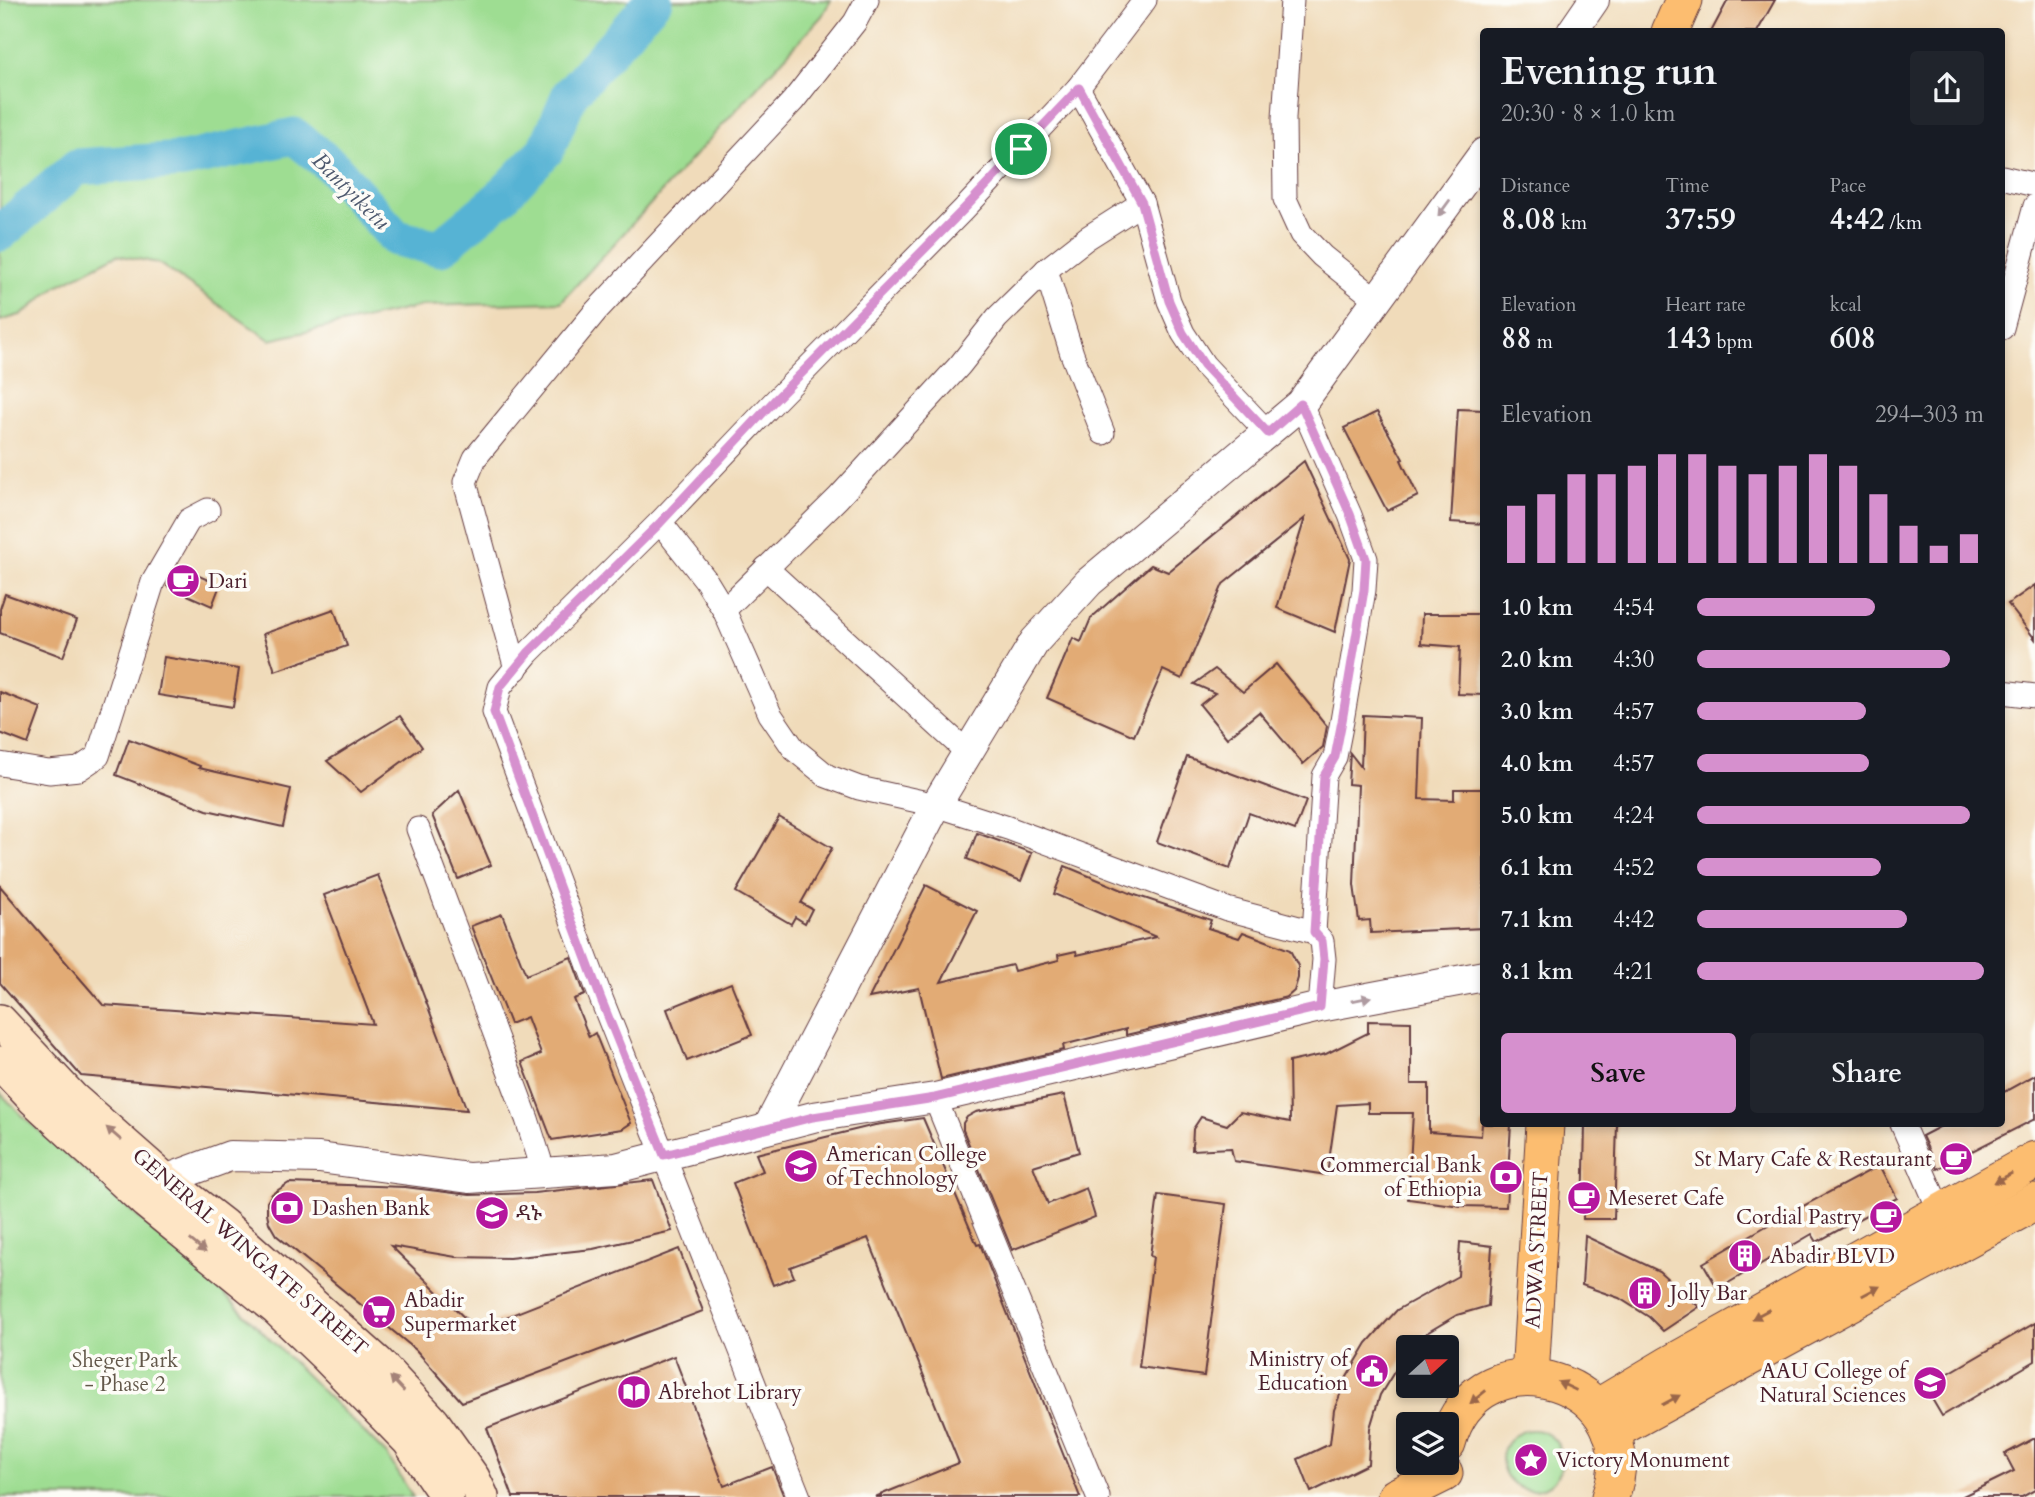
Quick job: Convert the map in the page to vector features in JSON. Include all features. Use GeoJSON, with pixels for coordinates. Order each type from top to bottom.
{"type":"FeatureCollection","features":[{"type":"Feature","properties":{"kind":"main road"},"geometry":{"type":"LineString","coordinates":[[1672,28],[1684,0]]}},
{"type":"Feature","properties":{"kind":"main road","name":"GENERAL WINGATE STREET"},"geometry":{"type":"LineString","coordinates":[[0,1021],[156,1191]]}},
{"type":"Feature","properties":{"kind":"main road","name":"GENERAL WINGATE STREET"},"geometry":{"type":"LineString","coordinates":[[0,1063],[33,1098],[156,1191],[223,1225],[377,1362],[421,1432],[447,1497]]}},
{"type":"Feature","properties":{"kind":"main road","name":"ADWA STREET"},"geometry":{"type":"LineString","coordinates":[[1530,1377],[1545,1127]]}},
{"type":"Feature","properties":{"kind":"main road"},"geometry":{"type":"LineString","coordinates":[[1604,1420],[1669,1364],[2035,1160]]}},
{"type":"Feature","properties":{"kind":"main road"},"geometry":{"type":"LineString","coordinates":[[1604,1420],[1958,1245],[2035,1202]]}},
{"type":"Feature","properties":{"kind":"main road"},"geometry":{"type":"LineString","coordinates":[[1459,1416],[1482,1391],[1505,1381],[1530,1377],[1555,1380],[1578,1391],[1604,1420],[1617,1454],[1616,1481],[1610,1497]]}},
{"type":"Feature","properties":{"kind":"main road","name":"GENERAL WINGATE STREET"},"geometry":{"type":"LineString","coordinates":[[421,1432],[473,1478],[482,1497]]}},
{"type":"Feature","properties":{"kind":"main road"},"geometry":{"type":"LineString","coordinates":[[1396,1497],[1436,1475]]}},
{"type":"Feature","properties":{"kind":"street"},"geometry":{"type":"LineString","coordinates":[[516,669],[465,482],[475,458],[596,311],[793,102],[855,22],[867,0]]}},
{"type":"Feature","properties":{"kind":"street"},"geometry":{"type":"LineString","coordinates":[[799,1497],[601,999],[494,712],[500,687],[528,653],[660,523],[774,401],[1079,88],[1144,0]]}},
{"type":"Feature","properties":{"kind":"street"},"geometry":{"type":"LineString","coordinates":[[1292,0],[1284,118],[1285,199],[1301,233],[1322,256],[1377,300]]}},
{"type":"Feature","properties":{"kind":"street"},"geometry":{"type":"LineString","coordinates":[[1575,28],[1594,0]]}},
{"type":"Feature","properties":{"kind":"street"},"geometry":{"type":"LineString","coordinates":[[1079,88],[1142,203],[1169,301],[1183,333],[1204,365],[1268,433]]}},
{"type":"Feature","properties":{"kind":"street"},"geometry":{"type":"LineString","coordinates":[[768,1128],[936,805],[1035,642],[1089,582],[1301,404],[1480,158]]}},
{"type":"Feature","properties":{"kind":"street"},"geometry":{"type":"LineString","coordinates":[[2005,178],[2035,185]]}},
{"type":"Feature","properties":{"kind":"street"},"geometry":{"type":"LineString","coordinates":[[724,610],[838,498],[960,365],[997,318],[1046,270],[1087,238],[1142,203]]}},
{"type":"Feature","properties":{"kind":"street"},"geometry":{"type":"LineString","coordinates":[[2005,317],[2035,206]]}},
{"type":"Feature","properties":{"kind":"street"},"geometry":{"type":"LineString","coordinates":[[1046,270],[1072,354],[1103,433]]}},
{"type":"Feature","properties":{"kind":"street"},"geometry":{"type":"LineString","coordinates":[[1301,404],[1350,514],[1366,559],[1364,590],[1340,733],[1335,757],[1324,776],[1314,932]]}},
{"type":"Feature","properties":{"kind":"street"},"geometry":{"type":"LineString","coordinates":[[0,764],[49,772],[79,769],[98,755],[131,644],[153,582],[189,520],[208,510]]}},
{"type":"Feature","properties":{"kind":"street"},"geometry":{"type":"LineString","coordinates":[[660,523],[705,579],[724,610],[770,714],[794,749],[827,776],[859,788],[936,805],[1008,828],[1227,909],[1314,932],[1322,941],[1324,959],[1320,1007]]}},
{"type":"Feature","properties":{"kind":"street"},"geometry":{"type":"LineString","coordinates":[[766,568],[967,752]]}},
{"type":"Feature","properties":{"kind":"street"},"geometry":{"type":"LineString","coordinates":[[2005,692],[2035,696]]}},
{"type":"Feature","properties":{"kind":"street"},"geometry":{"type":"LineString","coordinates":[[418,830],[527,1119],[544,1173]]}},
{"type":"Feature","properties":{"kind":"street"},"geometry":{"type":"LineString","coordinates":[[156,1191],[230,1156],[319,1158],[469,1178],[616,1168],[813,1117],[935,1098],[1320,1007],[1480,977]]}},
{"type":"Feature","properties":{"kind":"street"},"geometry":{"type":"LineString","coordinates":[[935,1098],[1098,1497]]}},
{"type":"Feature","properties":{"kind":"street"},"geometry":{"type":"LineString","coordinates":[[1903,1127],[1939,1213],[1958,1245]]}},
{"type":"Feature","properties":{"kind":"green space"},"geometry":{"type":"Polygon","coordinates":[[[0,0],[831,0],[822,16],[561,302],[422,306],[270,340],[158,263],[117,255],[57,286],[23,314],[0,321],[0,0]]]}},
{"type":"Feature","properties":{"kind":"green space","name":"Sheger Park - Phase 2"},"geometry":{"type":"Polygon","coordinates":[[[0,1093],[28,1121],[208,1278],[387,1455],[413,1497],[0,1497],[0,1093]]]}},
{"type":"Feature","properties":{"kind":"green space"},"geometry":{"type":"Polygon","coordinates":[[[1526,1430],[1538,1430],[1557,1443],[1562,1460],[1560,1472],[1549,1485],[1538,1490],[1526,1490],[1507,1477],[1502,1466],[1502,1454],[1515,1435],[1526,1430]]]}},
{"type":"Feature","properties":{"kind":"building"},"geometry":{"type":"Polygon","coordinates":[[[1728,0],[1775,0],[1759,28],[1713,28],[1728,0]]]}},
{"type":"Feature","properties":{"kind":"building"},"geometry":{"type":"Polygon","coordinates":[[[1458,409],[1480,410],[1480,524],[1451,522],[1458,409]]]}},
{"type":"Feature","properties":{"kind":"building"},"geometry":{"type":"Polygon","coordinates":[[[1377,412],[1403,459],[1401,460],[1418,496],[1387,511],[1344,428],[1377,412]]]}},
{"type":"Feature","properties":{"kind":"building"},"geometry":{"type":"Polygon","coordinates":[[[1304,461],[1350,559],[1335,632],[1277,608],[1305,518],[1223,584],[1182,679],[1163,670],[1134,736],[1047,698],[1073,638],[1081,642],[1091,618],[1151,565],[1168,572],[1304,461]]]}},
{"type":"Feature","properties":{"kind":"building"},"geometry":{"type":"Polygon","coordinates":[[[178,567],[220,585],[212,606],[167,586],[178,567]]]}},
{"type":"Feature","properties":{"kind":"building"},"geometry":{"type":"Polygon","coordinates":[[[2035,585],[2035,639],[2008,604],[2035,585]]]}},
{"type":"Feature","properties":{"kind":"building"},"geometry":{"type":"Polygon","coordinates":[[[5,594],[77,620],[63,657],[0,633],[0,609],[5,594]]]}},
{"type":"Feature","properties":{"kind":"building"},"geometry":{"type":"Polygon","coordinates":[[[334,609],[347,646],[275,671],[263,634],[334,609]]]}},
{"type":"Feature","properties":{"kind":"building"},"geometry":{"type":"Polygon","coordinates":[[[1422,614],[1480,614],[1480,695],[1458,694],[1460,647],[1421,644],[1422,614]]]}},
{"type":"Feature","properties":{"kind":"building"},"geometry":{"type":"Polygon","coordinates":[[[164,657],[239,669],[233,707],[158,695],[164,657]]]}},
{"type":"Feature","properties":{"kind":"building"},"geometry":{"type":"Polygon","coordinates":[[[1276,664],[1327,726],[1323,747],[1303,764],[1259,712],[1227,738],[1200,705],[1215,693],[1194,684],[1215,669],[1243,692],[1276,664]]]}},
{"type":"Feature","properties":{"kind":"building"},"geometry":{"type":"Polygon","coordinates":[[[0,692],[41,708],[28,744],[0,733],[0,692]]]}},
{"type":"Feature","properties":{"kind":"building"},"geometry":{"type":"Polygon","coordinates":[[[1363,715],[1422,718],[1419,799],[1454,800],[1454,789],[1480,789],[1480,928],[1371,933],[1370,920],[1359,921],[1354,885],[1358,785],[1348,784],[1350,753],[1361,767],[1363,715]]]}},
{"type":"Feature","properties":{"kind":"building"},"geometry":{"type":"Polygon","coordinates":[[[400,716],[422,747],[361,792],[327,761],[400,716]]]}},
{"type":"Feature","properties":{"kind":"building"},"geometry":{"type":"Polygon","coordinates":[[[129,739],[200,766],[199,768],[291,789],[283,827],[207,810],[116,775],[129,739]]]}},
{"type":"Feature","properties":{"kind":"building"},"geometry":{"type":"Polygon","coordinates":[[[1187,757],[1306,801],[1295,830],[1249,813],[1230,869],[1157,842],[1187,757]]]}},
{"type":"Feature","properties":{"kind":"building"},"geometry":{"type":"Polygon","coordinates":[[[459,790],[491,865],[458,879],[432,815],[459,790]]]}},
{"type":"Feature","properties":{"kind":"building"},"geometry":{"type":"Polygon","coordinates":[[[779,817],[832,848],[801,903],[812,909],[805,923],[795,917],[791,924],[736,892],[779,817]]]}},
{"type":"Feature","properties":{"kind":"building"},"geometry":{"type":"Polygon","coordinates":[[[977,833],[1032,853],[1021,881],[967,859],[977,833]]]}},
{"type":"Feature","properties":{"kind":"building"},"geometry":{"type":"Polygon","coordinates":[[[1065,866],[1132,894],[1211,920],[1208,928],[1239,938],[1243,932],[1290,950],[1298,966],[1294,991],[1287,997],[1126,1035],[1126,1029],[1063,1045],[1064,1050],[941,1079],[919,988],[869,998],[926,885],[977,911],[941,982],[1012,965],[1014,971],[1059,960],[1058,955],[1076,951],[1077,955],[1156,937],[1054,894],[1065,866]]]}},
{"type":"Feature","properties":{"kind":"building"},"geometry":{"type":"Polygon","coordinates":[[[378,875],[467,1110],[81,1076],[0,983],[0,886],[103,1005],[373,1024],[324,895],[378,875]]]}},
{"type":"Feature","properties":{"kind":"building"},"geometry":{"type":"Polygon","coordinates":[[[502,914],[526,975],[571,957],[585,995],[574,999],[589,1037],[595,1033],[631,1123],[622,1129],[552,1140],[522,1062],[541,1054],[527,1017],[510,1024],[471,926],[502,914]]]}},
{"type":"Feature","properties":{"kind":"building"},"geometry":{"type":"Polygon","coordinates":[[[731,983],[752,1035],[687,1061],[667,1009],[731,983]]]}},
{"type":"Feature","properties":{"kind":"building"},"geometry":{"type":"Polygon","coordinates":[[[1368,1021],[1411,1022],[1411,1084],[1429,1084],[1429,1132],[1481,1136],[1482,1127],[1511,1127],[1506,1207],[1461,1206],[1408,1199],[1413,1113],[1368,1113],[1368,1103],[1337,1105],[1327,1175],[1234,1161],[1231,1148],[1192,1150],[1193,1129],[1201,1117],[1227,1125],[1240,1112],[1290,1122],[1289,1062],[1326,1054],[1368,1033],[1368,1021]]]}},
{"type":"Feature","properties":{"kind":"building"},"geometry":{"type":"Polygon","coordinates":[[[2035,1075],[2035,1119],[1937,1169],[1922,1136],[1939,1127],[2005,1127],[2005,1091],[2035,1075]]]}},
{"type":"Feature","properties":{"kind":"building"},"geometry":{"type":"Polygon","coordinates":[[[1064,1095],[1079,1152],[1033,1166],[1048,1204],[1086,1188],[1095,1217],[1012,1250],[963,1130],[963,1123],[976,1112],[1064,1095]]]}},
{"type":"Feature","properties":{"kind":"building"},"geometry":{"type":"Polygon","coordinates":[[[923,1118],[977,1245],[980,1244],[1080,1497],[875,1497],[959,1463],[868,1238],[790,1267],[794,1277],[773,1285],[733,1183],[763,1171],[756,1154],[875,1125],[923,1118]]]}},
{"type":"Feature","properties":{"kind":"building"},"geometry":{"type":"Polygon","coordinates":[[[1585,1127],[1617,1127],[1614,1219],[1583,1219],[1585,1127]]]}},
{"type":"Feature","properties":{"kind":"building"},"geometry":{"type":"Polygon","coordinates":[[[1880,1165],[1897,1198],[1817,1242],[1812,1234],[1718,1289],[1703,1263],[1880,1165]]]}},
{"type":"Feature","properties":{"kind":"building"},"geometry":{"type":"Polygon","coordinates":[[[653,1180],[672,1231],[593,1249],[509,1258],[456,1257],[391,1246],[476,1329],[679,1249],[703,1311],[462,1402],[416,1350],[276,1235],[267,1213],[267,1202],[272,1194],[289,1183],[405,1187],[470,1195],[534,1193],[653,1180]]]}},
{"type":"Feature","properties":{"kind":"building"},"geometry":{"type":"Polygon","coordinates":[[[1158,1195],[1226,1204],[1204,1376],[1139,1367],[1158,1195]]]}},
{"type":"Feature","properties":{"kind":"building","name":"Jolly Bar"},"geometry":{"type":"Polygon","coordinates":[[[1585,1236],[1659,1271],[1699,1307],[1663,1331],[1649,1317],[1619,1298],[1582,1285],[1585,1236]]]}},
{"type":"Feature","properties":{"kind":"building","name":"Ministry of Education"},"geometry":{"type":"Polygon","coordinates":[[[1460,1242],[1492,1246],[1488,1306],[1457,1315],[1423,1335],[1396,1335],[1396,1369],[1380,1395],[1370,1428],[1368,1464],[1311,1492],[1298,1459],[1330,1444],[1334,1410],[1347,1377],[1367,1343],[1397,1310],[1458,1276],[1460,1242]]]}},
{"type":"Feature","properties":{"kind":"building"},"geometry":{"type":"Polygon","coordinates":[[[2035,1323],[2035,1361],[1942,1416],[1925,1387],[2035,1323]]]}},
{"type":"Feature","properties":{"kind":"building","name":"Abrehot Library"},"geometry":{"type":"Polygon","coordinates":[[[674,1356],[724,1486],[772,1467],[784,1497],[513,1497],[487,1428],[674,1356]]]}},
{"type":"Feature","properties":{"kind":"building"},"geometry":{"type":"Polygon","coordinates":[[[2035,1438],[2035,1490],[2022,1497],[1961,1497],[2014,1471],[2005,1454],[2035,1438]]]}},
{"type":"Feature","properties":{"kind":"waterway","name":"Bantyiketu"},"geometry":{"type":"LineString","coordinates":[[0,233],[77,167],[184,160],[294,136],[333,167],[396,238],[440,248],[500,198],[546,150],[570,94],[654,0]]}},
{"type":"Feature","properties":{"kind":"place","name":"Dari"},"geometry":{"type":"Point","coordinates":[183,581]}},
{"type":"Feature","properties":{"kind":"place","name":"St Mary Cafe & Restaurant"},"geometry":{"type":"Point","coordinates":[1956,1159]}},
{"type":"Feature","properties":{"kind":"place","name":"American College of Technology"},"geometry":{"type":"Point","coordinates":[801,1166]}},
{"type":"Feature","properties":{"kind":"place","name":"Commercial Bank of Ethiopia"},"geometry":{"type":"Point","coordinates":[1506,1177]}},
{"type":"Feature","properties":{"kind":"place","name":"Meseret Cafe"},"geometry":{"type":"Point","coordinates":[1584,1198]}},
{"type":"Feature","properties":{"kind":"place","name":"Dashen Bank"},"geometry":{"type":"Point","coordinates":[287,1208]}},
{"type":"Feature","properties":{"kind":"place","name":"ዳኑ"},"geometry":{"type":"Point","coordinates":[492,1213]}},
{"type":"Feature","properties":{"kind":"place","name":"Cordial Pastry"},"geometry":{"type":"Point","coordinates":[1886,1217]}},
{"type":"Feature","properties":{"kind":"place","name":"Abadir BLVD"},"geometry":{"type":"Point","coordinates":[1745,1256]}},
{"type":"Feature","properties":{"kind":"place","name":"Jolly Bar"},"geometry":{"type":"Point","coordinates":[1645,1293]}},
{"type":"Feature","properties":{"kind":"place","name":"Abadir Supermarket"},"geometry":{"type":"Point","coordinates":[379,1312]}},
{"type":"Feature","properties":{"kind":"place","name":"Ministry of Education"},"geometry":{"type":"Point","coordinates":[1372,1371]}},
{"type":"Feature","properties":{"kind":"place","name":"AAU College of Natural Sciences"},"geometry":{"type":"Point","coordinates":[1930,1383]}},
{"type":"Feature","properties":{"kind":"place","name":"Abrehot Library"},"geometry":{"type":"Point","coordinates":[634,1392]}},
{"type":"Feature","properties":{"kind":"place","name":"Victory Monument"},"geometry":{"type":"Point","coordinates":[1531,1460]}},
{"type":"Feature","properties":{"kind":"route"},"geometry":{"type":"LineString","coordinates":[[1079,88],[1142,203],[1169,301],[1183,333],[1204,365],[1268,433],[1301,404],[1350,514],[1366,559],[1364,590],[1342,721],[1335,757],[1324,776],[1314,932],[1322,941],[1324,959],[1320,1007],[935,1098],[813,1117],[664,1155],[601,999],[494,712],[500,687],[528,653],[660,523],[774,401],[1021,149],[1079,88]]}}]}
